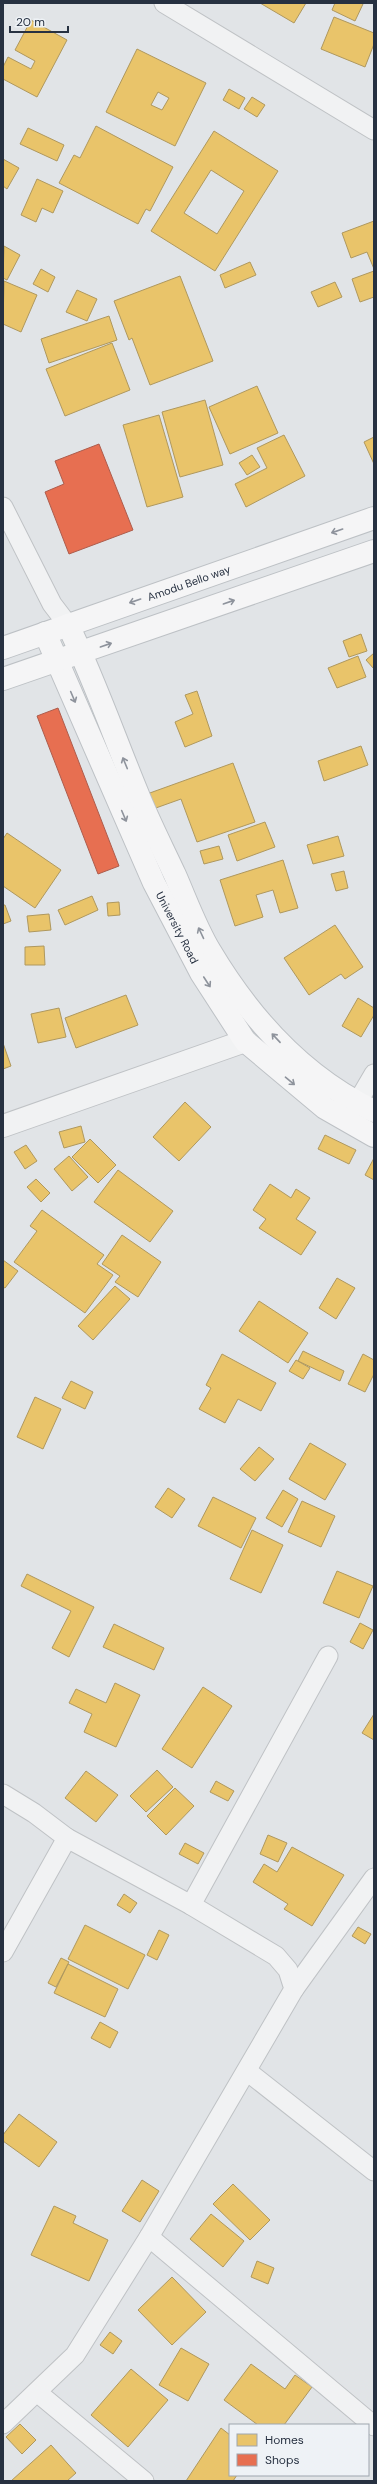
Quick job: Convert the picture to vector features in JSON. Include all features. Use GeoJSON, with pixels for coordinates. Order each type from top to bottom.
{"type":"FeatureCollection","features":[{"type":"Feature","properties":{"kind":"main road","name":"Amodu Bello way"},"geometry":{"type":"LineString","coordinates":[[3,648],[374,518]]}},
{"type":"Feature","properties":{"kind":"main road"},"geometry":{"type":"LineString","coordinates":[[3,679],[82,654],[374,551]]}},
{"type":"Feature","properties":{"kind":"main road","name":"University Road"},"geometry":{"type":"LineString","coordinates":[[68,625],[82,654],[138,794],[209,950],[249,1009],[282,1045],[309,1070],[366,1107]]}},
{"type":"Feature","properties":{"kind":"main road","name":"University Road"},"geometry":{"type":"LineString","coordinates":[[45,634],[154,884],[201,973],[245,1041],[292,1082],[325,1108],[374,1136]]}},
{"type":"Feature","properties":{"kind":"street"},"geometry":{"type":"LineString","coordinates":[[164,3],[374,130]]}},
{"type":"Feature","properties":{"kind":"street"},"geometry":{"type":"LineString","coordinates":[[3,507],[52,604],[68,625]]}},
{"type":"Feature","properties":{"kind":"street"},"geometry":{"type":"LineString","coordinates":[[45,634],[52,604]]}},
{"type":"Feature","properties":{"kind":"street"},"geometry":{"type":"LineString","coordinates":[[3,1126],[245,1041]]}},
{"type":"Feature","properties":{"kind":"street"},"geometry":{"type":"LineString","coordinates":[[366,1107],[374,1074]]}},
{"type":"Feature","properties":{"kind":"street"},"geometry":{"type":"LineString","coordinates":[[191,1905],[328,1656]]}},
{"type":"Feature","properties":{"kind":"street"},"geometry":{"type":"LineString","coordinates":[[3,1794],[34,1813],[67,1838],[191,1905],[276,1956],[288,1970],[294,1989]]}},
{"type":"Feature","properties":{"kind":"street"},"geometry":{"type":"LineString","coordinates":[[3,1952],[67,1838]]}},
{"type":"Feature","properties":{"kind":"street"},"geometry":{"type":"LineString","coordinates":[[3,2424],[38,2393],[75,2355],[150,2237],[294,1989],[374,1878]]}},
{"type":"Feature","properties":{"kind":"street"},"geometry":{"type":"LineString","coordinates":[[247,2071],[374,2171]]}},
{"type":"Feature","properties":{"kind":"street"},"geometry":{"type":"LineString","coordinates":[[150,2237],[374,2426]]}},
{"type":"Feature","properties":{"kind":"street"},"geometry":{"type":"LineString","coordinates":[[38,2393],[144,2481]]}},
{"type":"Feature","properties":{"kind":"building: Homes"},"geometry":{"type":"Polygon","coordinates":[[[260,3],[306,3],[294,23],[260,3]]]}},
{"type":"Feature","properties":{"kind":"building: Homes"},"geometry":{"type":"Polygon","coordinates":[[[335,3],[363,4],[355,21],[332,10],[335,3]]]}},
{"type":"Feature","properties":{"kind":"building: Homes"},"geometry":{"type":"Polygon","coordinates":[[[334,17],[374,33],[374,44],[365,67],[321,49],[334,17]]]}},
{"type":"Feature","properties":{"kind":"building: Homes"},"geometry":{"type":"Polygon","coordinates":[[[31,20],[67,40],[37,97],[3,79],[3,67],[8,57],[31,69],[35,61],[15,50],[31,20]]]}},
{"type":"Feature","properties":{"kind":"building: Homes"},"geometry":{"type":"Polygon","coordinates":[[[137,49],[206,83],[175,146],[106,112],[137,49]],[[158,92],[151,105],[162,110],[169,98],[158,92]]]}},
{"type":"Feature","properties":{"kind":"building: Homes"},"geometry":{"type":"Polygon","coordinates":[[[229,89],[245,98],[239,109],[223,100],[229,89]]]}},
{"type":"Feature","properties":{"kind":"building: Homes"},"geometry":{"type":"Polygon","coordinates":[[[252,97],[265,105],[257,117],[244,109],[252,97]]]}},
{"type":"Feature","properties":{"kind":"building: Homes"},"geometry":{"type":"Polygon","coordinates":[[[96,126],[173,167],[150,211],[146,209],[138,224],[59,183],[74,155],[80,158],[96,126]]]}},
{"type":"Feature","properties":{"kind":"building: Homes"},"geometry":{"type":"Polygon","coordinates":[[[28,128],[64,145],[57,161],[20,144],[28,128]]]}},
{"type":"Feature","properties":{"kind":"building: Homes"},"geometry":{"type":"Polygon","coordinates":[[[214,131],[278,171],[215,271],[151,231],[214,131]],[[211,170],[184,213],[217,234],[244,191],[211,170]]]}},
{"type":"Feature","properties":{"kind":"building: Homes"},"geometry":{"type":"Polygon","coordinates":[[[3,159],[19,168],[7,189],[3,186],[3,159]]]}},
{"type":"Feature","properties":{"kind":"building: Homes"},"geometry":{"type":"Polygon","coordinates":[[[37,179],[63,191],[53,213],[42,208],[36,222],[21,215],[37,179]]]}},
{"type":"Feature","properties":{"kind":"building: Homes"},"geometry":{"type":"Polygon","coordinates":[[[374,221],[374,269],[367,252],[351,258],[342,233],[374,221]]]}},
{"type":"Feature","properties":{"kind":"building: Homes"},"geometry":{"type":"Polygon","coordinates":[[[4,246],[20,255],[7,280],[3,278],[4,246]]]}},
{"type":"Feature","properties":{"kind":"building: Homes"},"geometry":{"type":"Polygon","coordinates":[[[250,262],[256,275],[225,288],[220,275],[250,262]]]}},
{"type":"Feature","properties":{"kind":"building: Homes"},"geometry":{"type":"Polygon","coordinates":[[[41,269],[55,277],[48,292],[33,284],[41,269]]]}},
{"type":"Feature","properties":{"kind":"building: Homes"},"geometry":{"type":"Polygon","coordinates":[[[374,271],[374,297],[360,302],[352,279],[374,271]]]}},
{"type":"Feature","properties":{"kind":"building: Homes"},"geometry":{"type":"Polygon","coordinates":[[[180,276],[213,361],[150,385],[132,338],[129,340],[114,301],[180,276]]]}},
{"type":"Feature","properties":{"kind":"building: Homes"},"geometry":{"type":"Polygon","coordinates":[[[4,281],[37,295],[21,332],[3,324],[4,281]]]}},
{"type":"Feature","properties":{"kind":"building: Homes"},"geometry":{"type":"Polygon","coordinates":[[[335,282],[342,297],[318,307],[311,292],[335,282]]]}},
{"type":"Feature","properties":{"kind":"building: Homes"},"geometry":{"type":"Polygon","coordinates":[[[77,290],[97,299],[87,321],[66,312],[77,290]]]}},
{"type":"Feature","properties":{"kind":"building: Homes"},"geometry":{"type":"Polygon","coordinates":[[[109,316],[117,340],[49,363],[41,339],[109,316]]]}},
{"type":"Feature","properties":{"kind":"building: Homes"},"geometry":{"type":"Polygon","coordinates":[[[112,343],[130,390],[65,416],[46,369],[112,343]]]}},
{"type":"Feature","properties":{"kind":"building: Homes"},"geometry":{"type":"Polygon","coordinates":[[[257,386],[278,433],[230,454],[209,407],[257,386]]]}},
{"type":"Feature","properties":{"kind":"building: Homes"},"geometry":{"type":"Polygon","coordinates":[[[205,400],[223,465],[180,477],[162,412],[205,400]]]}},
{"type":"Feature","properties":{"kind":"building: Homes"},"geometry":{"type":"Polygon","coordinates":[[[159,415],[183,497],[147,507],[123,425],[159,415]]]}},
{"type":"Feature","properties":{"kind":"building: Homes"},"geometry":{"type":"Polygon","coordinates":[[[284,435],[305,476],[246,507],[235,484],[267,468],[257,448],[284,435]]]}},
{"type":"Feature","properties":{"kind":"building: Homes"},"geometry":{"type":"Polygon","coordinates":[[[374,437],[374,464],[364,442],[374,437]]]}},
{"type":"Feature","properties":{"kind":"building: Homes"},"geometry":{"type":"Polygon","coordinates":[[[252,455],[260,467],[247,475],[239,463],[252,455]]]}},
{"type":"Feature","properties":{"kind":"building: Homes"},"geometry":{"type":"Polygon","coordinates":[[[361,634],[367,651],[349,657],[343,641],[361,634]]]}},
{"type":"Feature","properties":{"kind":"building: Homes"},"geometry":{"type":"Polygon","coordinates":[[[374,653],[374,669],[366,660],[374,653]]]}},
{"type":"Feature","properties":{"kind":"building: Homes"},"geometry":{"type":"Polygon","coordinates":[[[358,656],[366,677],[337,688],[328,668],[358,656]]]}},
{"type":"Feature","properties":{"kind":"building: Homes"},"geometry":{"type":"Polygon","coordinates":[[[197,691],[212,736],[185,747],[175,722],[193,714],[185,695],[197,691]]]}},
{"type":"Feature","properties":{"kind":"building: Homes"},"geometry":{"type":"Polygon","coordinates":[[[361,746],[368,765],[324,781],[318,761],[361,746]]]}},
{"type":"Feature","properties":{"kind":"building: Homes"},"geometry":{"type":"Polygon","coordinates":[[[233,763],[255,822],[197,842],[181,799],[153,809],[147,794],[233,763]]]}},
{"type":"Feature","properties":{"kind":"building: Homes"},"geometry":{"type":"Polygon","coordinates":[[[265,822],[275,847],[237,861],[228,835],[265,822]]]}},
{"type":"Feature","properties":{"kind":"building: Homes"},"geometry":{"type":"Polygon","coordinates":[[[7,833],[61,870],[35,908],[3,886],[3,839],[7,833]]]}},
{"type":"Feature","properties":{"kind":"building: Homes"},"geometry":{"type":"Polygon","coordinates":[[[338,836],[344,856],[313,864],[307,845],[338,836]]]}},
{"type":"Feature","properties":{"kind":"building: Homes"},"geometry":{"type":"Polygon","coordinates":[[[219,846],[223,859],[204,864],[200,851],[219,846]]]}},
{"type":"Feature","properties":{"kind":"building: Homes"},"geometry":{"type":"Polygon","coordinates":[[[283,860],[298,908],[280,913],[273,890],[256,895],[263,917],[235,926],[220,880],[283,860]]]}},
{"type":"Feature","properties":{"kind":"building: Homes"},"geometry":{"type":"Polygon","coordinates":[[[344,871],[348,888],[336,891],[331,874],[344,871]]]}},
{"type":"Feature","properties":{"kind":"building: Homes"},"geometry":{"type":"Polygon","coordinates":[[[92,896],[98,910],[65,925],[58,910],[92,896]]]}},
{"type":"Feature","properties":{"kind":"building: Homes"},"geometry":{"type":"Polygon","coordinates":[[[119,902],[120,915],[108,916],[107,903],[119,902]]]}},
{"type":"Feature","properties":{"kind":"building: Homes"},"geometry":{"type":"Polygon","coordinates":[[[3,905],[5,905],[11,921],[3,924],[3,905]]]}},
{"type":"Feature","properties":{"kind":"building: Homes"},"geometry":{"type":"Polygon","coordinates":[[[49,914],[51,930],[29,932],[27,916],[49,914]]]}},
{"type":"Feature","properties":{"kind":"building: Homes"},"geometry":{"type":"Polygon","coordinates":[[[335,925],[363,967],[345,979],[341,974],[309,995],[284,958],[335,925]]]}},
{"type":"Feature","properties":{"kind":"building: Homes"},"geometry":{"type":"Polygon","coordinates":[[[44,946],[45,965],[25,965],[25,947],[44,946]]]}},
{"type":"Feature","properties":{"kind":"building: Homes"},"geometry":{"type":"Polygon","coordinates":[[[126,995],[138,1025],[76,1048],[65,1018],[126,995]]]}},
{"type":"Feature","properties":{"kind":"building: Homes"},"geometry":{"type":"Polygon","coordinates":[[[358,998],[374,1008],[374,1015],[361,1037],[342,1026],[358,998]]]}},
{"type":"Feature","properties":{"kind":"building: Homes"},"geometry":{"type":"Polygon","coordinates":[[[59,1008],[66,1037],[38,1043],[31,1014],[59,1008]]]}},
{"type":"Feature","properties":{"kind":"building: Homes"},"geometry":{"type":"Polygon","coordinates":[[[3,1043],[11,1066],[3,1069],[3,1043]]]}},
{"type":"Feature","properties":{"kind":"building: Homes"},"geometry":{"type":"Polygon","coordinates":[[[185,1102],[211,1127],[179,1161],[153,1137],[185,1102]]]}},
{"type":"Feature","properties":{"kind":"building: Homes"},"geometry":{"type":"Polygon","coordinates":[[[81,1126],[85,1142],[64,1148],[59,1132],[81,1126]]]}},
{"type":"Feature","properties":{"kind":"building: Homes"},"geometry":{"type":"Polygon","coordinates":[[[325,1135],[356,1150],[349,1164],[318,1149],[325,1135]]]}},
{"type":"Feature","properties":{"kind":"building: Homes"},"geometry":{"type":"Polygon","coordinates":[[[90,1139],[116,1165],[98,1183],[72,1157],[90,1139]]]}},
{"type":"Feature","properties":{"kind":"building: Homes"},"geometry":{"type":"Polygon","coordinates":[[[26,1145],[37,1161],[25,1169],[14,1152],[26,1145]]]}},
{"type":"Feature","properties":{"kind":"building: Homes"},"geometry":{"type":"Polygon","coordinates":[[[69,1156],[88,1177],[72,1191],[54,1169],[69,1156]]]}},
{"type":"Feature","properties":{"kind":"building: Homes"},"geometry":{"type":"Polygon","coordinates":[[[374,1158],[374,1180],[365,1175],[374,1158]]]}},
{"type":"Feature","properties":{"kind":"building: Homes"},"geometry":{"type":"Polygon","coordinates":[[[118,1170],[173,1211],[150,1242],[94,1202],[118,1170]]]}},
{"type":"Feature","properties":{"kind":"building: Homes"},"geometry":{"type":"Polygon","coordinates":[[[36,1179],[50,1193],[41,1202],[27,1187],[36,1179]]]}},
{"type":"Feature","properties":{"kind":"building: Homes"},"geometry":{"type":"Polygon","coordinates":[[[270,1184],[291,1198],[296,1189],[310,1198],[296,1219],[316,1232],[301,1255],[259,1228],[266,1219],[253,1210],[270,1184]]]}},
{"type":"Feature","properties":{"kind":"building: Homes"},"geometry":{"type":"Polygon","coordinates":[[[42,1210],[104,1255],[97,1264],[113,1275],[85,1313],[14,1262],[37,1231],[30,1226],[42,1210]]]}},
{"type":"Feature","properties":{"kind":"building: Homes"},"geometry":{"type":"Polygon","coordinates":[[[122,1235],[161,1262],[138,1297],[115,1282],[120,1276],[102,1264],[122,1235]]]}},
{"type":"Feature","properties":{"kind":"building: Homes"},"geometry":{"type":"Polygon","coordinates":[[[3,1260],[18,1271],[5,1288],[3,1287],[3,1260]]]}},
{"type":"Feature","properties":{"kind":"building: Homes"},"geometry":{"type":"Polygon","coordinates":[[[337,1278],[355,1288],[336,1319],[319,1308],[337,1278]]]}},
{"type":"Feature","properties":{"kind":"building: Homes"},"geometry":{"type":"Polygon","coordinates":[[[115,1286],[130,1299],[93,1340],[78,1326],[115,1286]]]}},
{"type":"Feature","properties":{"kind":"building: Homes"},"geometry":{"type":"Polygon","coordinates":[[[259,1301],[308,1333],[288,1363],[239,1331],[259,1301]]]}},
{"type":"Feature","properties":{"kind":"building: Homes"},"geometry":{"type":"Polygon","coordinates":[[[303,1351],[344,1371],[340,1381],[298,1361],[303,1351]]]}},
{"type":"Feature","properties":{"kind":"building: Homes"},"geometry":{"type":"Polygon","coordinates":[[[222,1354],[276,1383],[261,1411],[238,1399],[225,1423],[199,1409],[211,1388],[206,1385],[222,1354]]]}},
{"type":"Feature","properties":{"kind":"building: Homes"},"geometry":{"type":"Polygon","coordinates":[[[363,1354],[374,1360],[374,1374],[365,1392],[348,1384],[363,1354]]]}},
{"type":"Feature","properties":{"kind":"building: Homes"},"geometry":{"type":"Polygon","coordinates":[[[296,1360],[310,1368],[303,1379],[289,1371],[296,1360]]]}},
{"type":"Feature","properties":{"kind":"building: Homes"},"geometry":{"type":"Polygon","coordinates":[[[71,1381],[93,1392],[85,1409],[62,1398],[71,1381]]]}},
{"type":"Feature","properties":{"kind":"building: Homes"},"geometry":{"type":"Polygon","coordinates":[[[35,1397],[61,1409],[43,1449],[17,1437],[35,1397]]]}},
{"type":"Feature","properties":{"kind":"building: Homes"},"geometry":{"type":"Polygon","coordinates":[[[310,1443],[346,1464],[325,1500],[289,1479],[310,1443]]]}},
{"type":"Feature","properties":{"kind":"building: Homes"},"geometry":{"type":"Polygon","coordinates":[[[259,1447],[274,1459],[255,1481],[240,1469],[259,1447]]]}},
{"type":"Feature","properties":{"kind":"building: Homes"},"geometry":{"type":"Polygon","coordinates":[[[168,1488],[185,1499],[172,1518],[155,1507],[168,1488]]]}},
{"type":"Feature","properties":{"kind":"building: Homes"},"geometry":{"type":"Polygon","coordinates":[[[283,1490],[298,1499],[282,1527],[266,1518],[283,1490]]]}},
{"type":"Feature","properties":{"kind":"building: Homes"},"geometry":{"type":"Polygon","coordinates":[[[213,1497],[256,1518],[241,1548],[198,1526],[213,1497]]]}},
{"type":"Feature","properties":{"kind":"building: Homes"},"geometry":{"type":"Polygon","coordinates":[[[302,1501],[335,1516],[321,1547],[288,1532],[302,1501]]]}},
{"type":"Feature","properties":{"kind":"building: Homes"},"geometry":{"type":"Polygon","coordinates":[[[252,1530],[283,1545],[261,1593],[230,1579],[252,1530]]]}},
{"type":"Feature","properties":{"kind":"building: Homes"},"geometry":{"type":"Polygon","coordinates":[[[337,1571],[373,1586],[359,1618],[323,1603],[337,1571]]]}},
{"type":"Feature","properties":{"kind":"building: Homes"},"geometry":{"type":"Polygon","coordinates":[[[27,1574],[94,1607],[69,1657],[52,1648],[71,1611],[21,1586],[27,1574]]]}},
{"type":"Feature","properties":{"kind":"building: Homes"},"geometry":{"type":"Polygon","coordinates":[[[360,1623],[373,1630],[363,1649],[350,1642],[360,1623]]]}},
{"type":"Feature","properties":{"kind":"building: Homes"},"geometry":{"type":"Polygon","coordinates":[[[114,1624],[164,1648],[154,1670],[103,1647],[114,1624]]]}},
{"type":"Feature","properties":{"kind":"building: Homes"},"geometry":{"type":"Polygon","coordinates":[[[115,1683],[140,1695],[116,1747],[84,1732],[92,1714],[69,1703],[76,1689],[106,1703],[115,1683]]]}},
{"type":"Feature","properties":{"kind":"building: Homes"},"geometry":{"type":"Polygon","coordinates":[[[203,1687],[232,1706],[192,1768],[162,1749],[203,1687]]]}},
{"type":"Feature","properties":{"kind":"building: Homes"},"geometry":{"type":"Polygon","coordinates":[[[374,1714],[374,1740],[362,1733],[374,1714]]]}},
{"type":"Feature","properties":{"kind":"building: Homes"},"geometry":{"type":"Polygon","coordinates":[[[157,1770],[173,1787],[146,1812],[130,1796],[157,1770]]]}},
{"type":"Feature","properties":{"kind":"building: Homes"},"geometry":{"type":"Polygon","coordinates":[[[86,1771],[118,1795],[96,1822],[65,1798],[86,1771]]]}},
{"type":"Feature","properties":{"kind":"building: Homes"},"geometry":{"type":"Polygon","coordinates":[[[216,1781],[234,1791],[228,1801],[210,1792],[216,1781]]]}},
{"type":"Feature","properties":{"kind":"building: Homes"},"geometry":{"type":"Polygon","coordinates":[[[175,1788],[194,1806],[166,1835],[147,1816],[175,1788]]]}},
{"type":"Feature","properties":{"kind":"building: Homes"},"geometry":{"type":"Polygon","coordinates":[[[268,1835],[287,1843],[278,1862],[260,1854],[268,1835]]]}},
{"type":"Feature","properties":{"kind":"building: Homes"},"geometry":{"type":"Polygon","coordinates":[[[185,1843],[204,1853],[198,1864],[179,1854],[185,1843]]]}},
{"type":"Feature","properties":{"kind":"building: Homes"},"geometry":{"type":"Polygon","coordinates":[[[292,1847],[344,1875],[312,1926],[284,1909],[288,1904],[253,1882],[264,1864],[277,1872],[292,1847]]]}},
{"type":"Feature","properties":{"kind":"building: Homes"},"geometry":{"type":"Polygon","coordinates":[[[124,1894],[137,1903],[130,1913],[117,1905],[124,1894]]]}},
{"type":"Feature","properties":{"kind":"building: Homes"},"geometry":{"type":"Polygon","coordinates":[[[85,1925],[145,1955],[128,1989],[68,1959],[85,1925]]]}},
{"type":"Feature","properties":{"kind":"building: Homes"},"geometry":{"type":"Polygon","coordinates":[[[358,1927],[371,1934],[365,1944],[352,1936],[358,1927]]]}},
{"type":"Feature","properties":{"kind":"building: Homes"},"geometry":{"type":"Polygon","coordinates":[[[159,1930],[169,1935],[157,1960],[147,1955],[159,1930]]]}},
{"type":"Feature","properties":{"kind":"building: Homes"},"geometry":{"type":"Polygon","coordinates":[[[61,1958],[69,1962],[56,1987],[48,1983],[61,1958]]]}},
{"type":"Feature","properties":{"kind":"building: Homes"},"geometry":{"type":"Polygon","coordinates":[[[68,1964],[118,1989],[105,2017],[54,1993],[68,1964]]]}},
{"type":"Feature","properties":{"kind":"building: Homes"},"geometry":{"type":"Polygon","coordinates":[[[100,2022],[118,2032],[110,2048],[91,2038],[100,2022]]]}},
{"type":"Feature","properties":{"kind":"building: Homes"},"geometry":{"type":"Polygon","coordinates":[[[19,2114],[57,2142],[39,2167],[3,2141],[3,2135],[19,2114]]]}},
{"type":"Feature","properties":{"kind":"building: Homes"},"geometry":{"type":"Polygon","coordinates":[[[142,2180],[159,2191],[140,2222],[122,2211],[142,2180]]]}},
{"type":"Feature","properties":{"kind":"building: Homes"},"geometry":{"type":"Polygon","coordinates":[[[233,2184],[270,2220],[250,2240],[213,2204],[233,2184]]]}},
{"type":"Feature","properties":{"kind":"building: Homes"},"geometry":{"type":"Polygon","coordinates":[[[54,2206],[76,2216],[73,2223],[108,2240],[89,2281],[31,2255],[54,2206]]]}},
{"type":"Feature","properties":{"kind":"building: Homes"},"geometry":{"type":"Polygon","coordinates":[[[211,2214],[244,2241],[223,2267],[190,2239],[211,2214]]]}},
{"type":"Feature","properties":{"kind":"building: Homes"},"geometry":{"type":"Polygon","coordinates":[[[257,2261],[274,2268],[268,2284],[251,2277],[257,2261]]]}},
{"type":"Feature","properties":{"kind":"building: Homes"},"geometry":{"type":"Polygon","coordinates":[[[172,2277],[206,2312],[172,2345],[138,2310],[172,2277]]]}},
{"type":"Feature","properties":{"kind":"building: Homes"},"geometry":{"type":"Polygon","coordinates":[[[110,2332],[122,2341],[113,2354],[100,2345],[110,2332]]]}},
{"type":"Feature","properties":{"kind":"building: Homes"},"geometry":{"type":"Polygon","coordinates":[[[181,2348],[209,2364],[188,2401],[159,2385],[181,2348]]]}},
{"type":"Feature","properties":{"kind":"building: Homes"},"geometry":{"type":"Polygon","coordinates":[[[251,2364],[285,2389],[295,2375],[312,2387],[285,2424],[257,2424],[224,2400],[251,2364]]]}},
{"type":"Feature","properties":{"kind":"building: Homes"},"geometry":{"type":"Polygon","coordinates":[[[131,2369],[168,2400],[128,2447],[91,2415],[131,2369]]]}},
{"type":"Feature","properties":{"kind":"building: Homes"},"geometry":{"type":"Polygon","coordinates":[[[20,2424],[36,2440],[22,2454],[6,2437],[20,2424]]]}},
{"type":"Feature","properties":{"kind":"building: Homes"},"geometry":{"type":"Polygon","coordinates":[[[221,2428],[229,2434],[229,2476],[236,2476],[233,2481],[186,2481],[221,2428]]]}},
{"type":"Feature","properties":{"kind":"building: Homes"},"geometry":{"type":"Polygon","coordinates":[[[51,2445],[76,2473],[67,2481],[11,2481],[51,2445]]]}},
{"type":"Feature","properties":{"kind":"building: Shops"},"geometry":{"type":"Polygon","coordinates":[[[99,444],[133,530],[69,554],[45,492],[64,484],[55,461],[99,444]]]}},
{"type":"Feature","properties":{"kind":"building: Shops"},"geometry":{"type":"Polygon","coordinates":[[[58,708],[119,866],[98,874],[37,716],[58,708]]]}}]}
